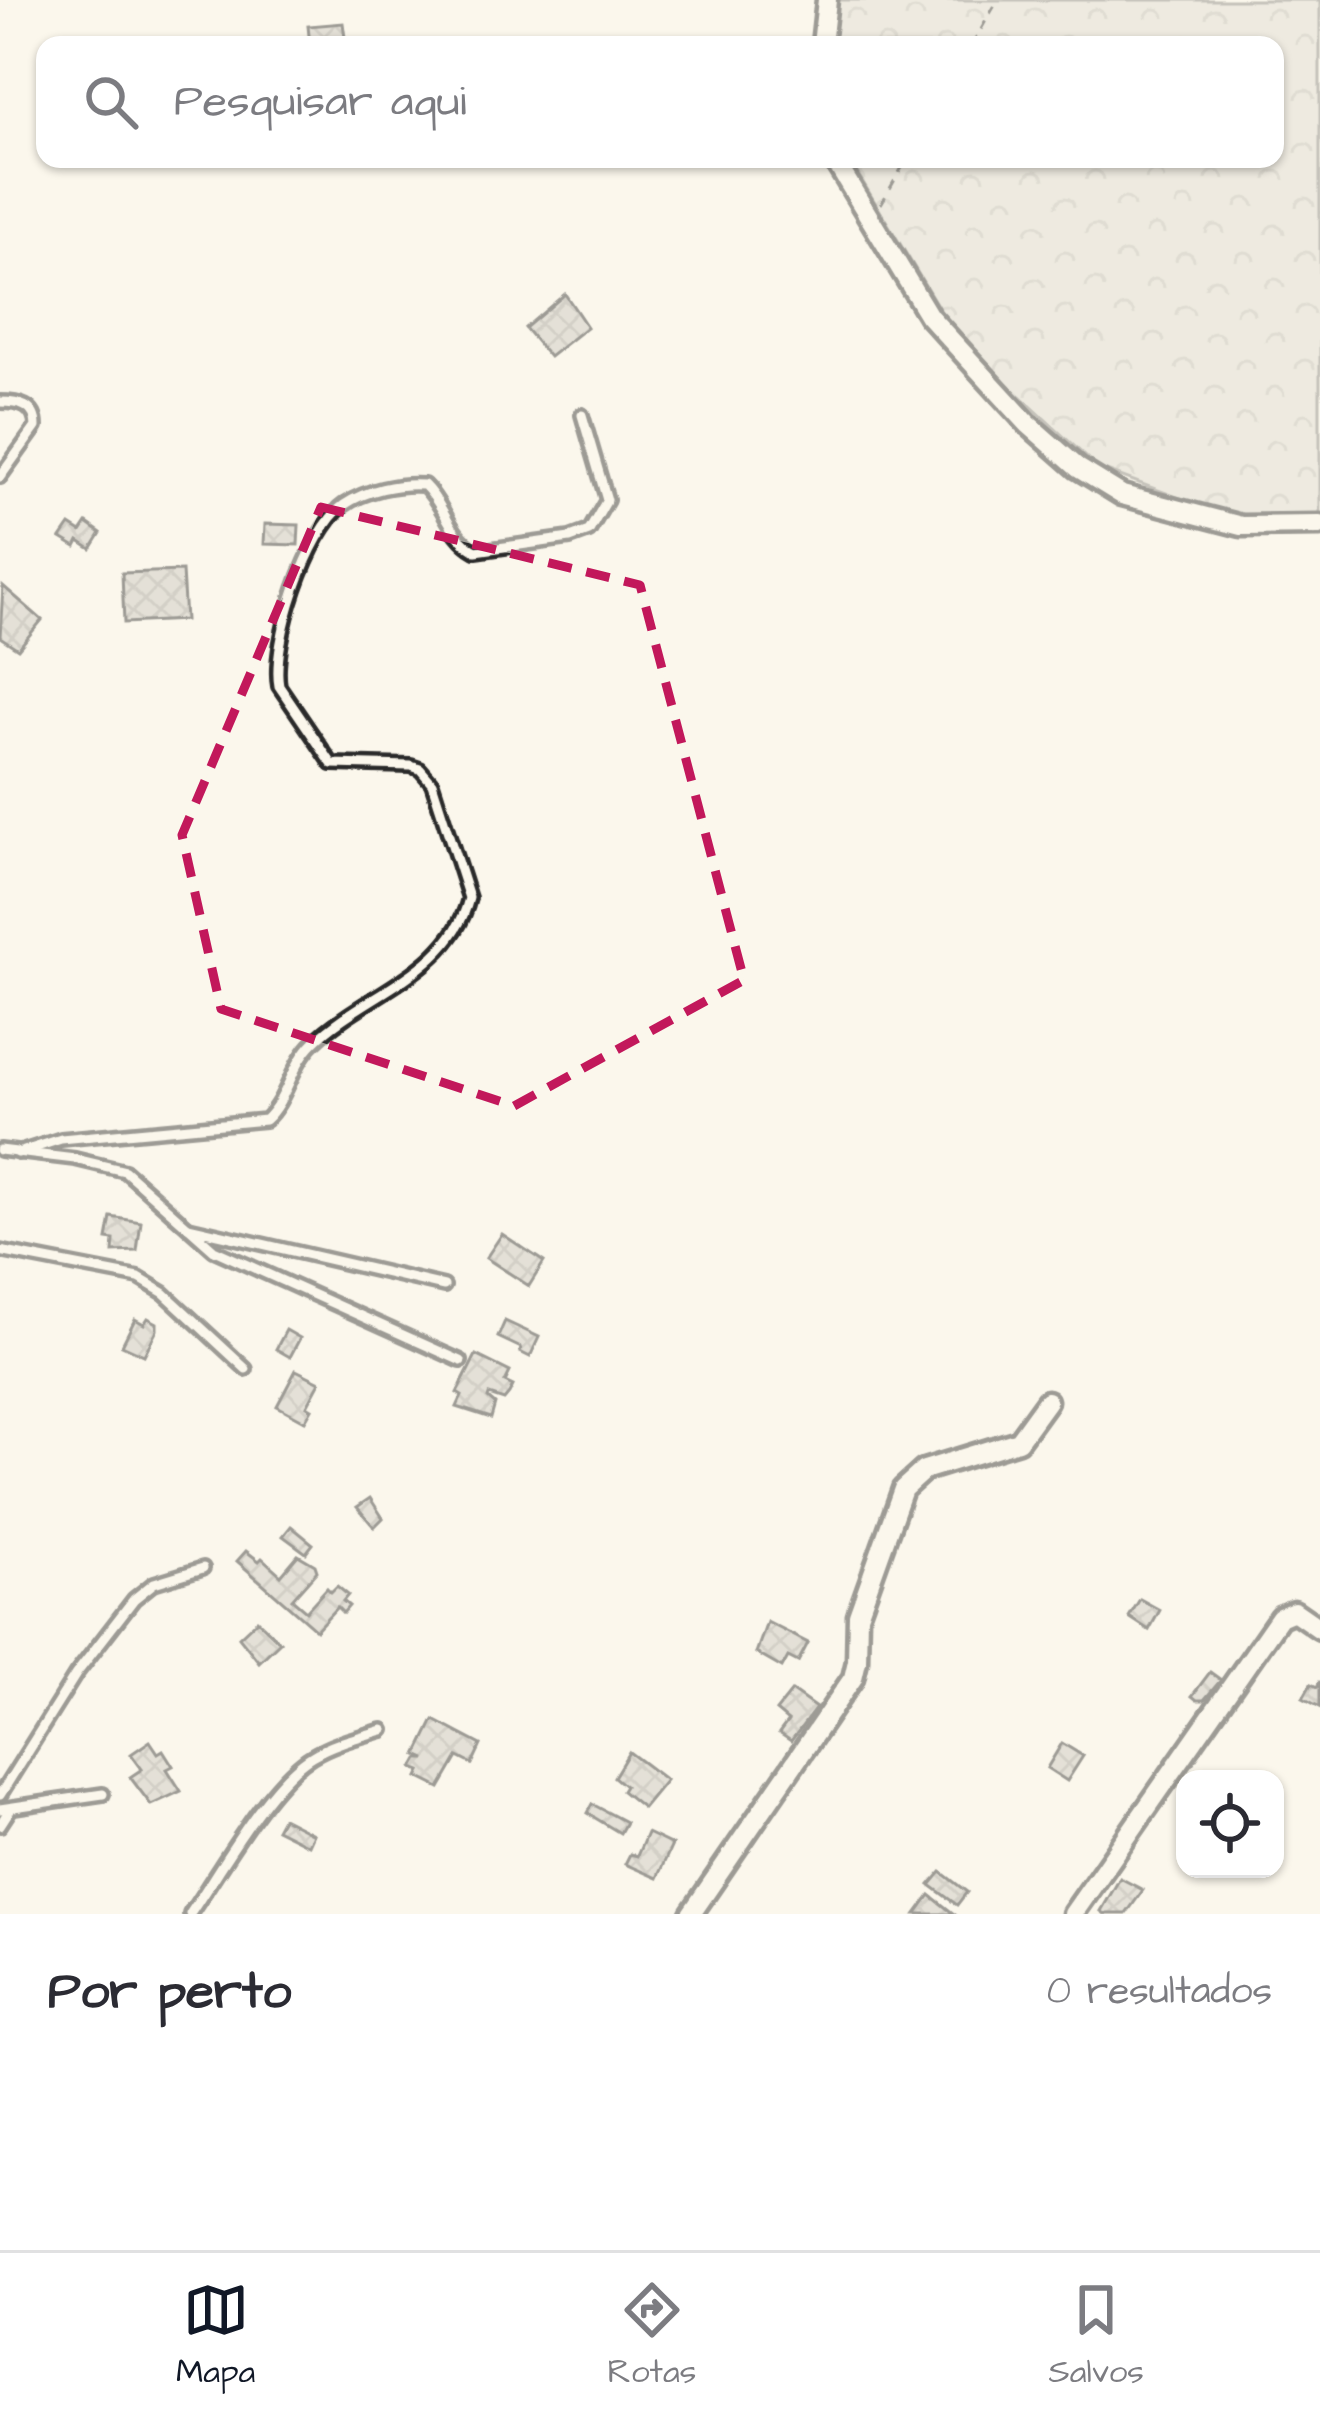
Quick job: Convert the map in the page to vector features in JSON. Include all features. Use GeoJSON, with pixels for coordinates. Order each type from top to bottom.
{"type":"FeatureCollection","features":[{"type":"Feature","properties":{"kind":"street"},"geometry":{"type":"LineString","coordinates":[[824,36],[827,0]]}},
{"type":"Feature","properties":{"kind":"street"},"geometry":{"type":"LineString","coordinates":[[839,168],[929,316],[1028,424],[1078,468],[1122,495],[1241,526],[1320,525]]}},
{"type":"Feature","properties":{"kind":"street"},"geometry":{"type":"LineString","coordinates":[[691,1914],[853,1678],[857,1615],[903,1489],[924,1470],[1018,1441],[1047,1401]]}},
{"type":"Feature","properties":{"kind":"street"},"geometry":{"type":"LineString","coordinates":[[1073,1914],[1280,1617],[1294,1611],[1320,1629]]}},
{"type":"Feature","properties":{"kind":"lane"},"geometry":{"type":"LineString","coordinates":[[0,402],[26,406],[36,420],[31,436],[0,477]]}},
{"type":"Feature","properties":{"kind":"lane"},"geometry":{"type":"LineString","coordinates":[[18,1153],[62,1139],[265,1120],[275,1112],[299,1061],[316,1040],[409,975],[449,938],[469,898],[432,783],[411,766],[342,767],[328,761],[279,686],[282,632],[321,531],[346,503],[368,494],[401,484],[424,484],[434,494],[450,529],[476,551],[589,531],[607,500],[582,415]]}},
{"type":"Feature","properties":{"kind":"lane"},"geometry":{"type":"LineString","coordinates":[[0,1150],[75,1159],[125,1172],[183,1226],[225,1256],[461,1361]]}},
{"type":"Feature","properties":{"kind":"lane"},"geometry":{"type":"LineString","coordinates":[[183,1226],[444,1286]]}},
{"type":"Feature","properties":{"kind":"lane"},"geometry":{"type":"LineString","coordinates":[[0,1251],[139,1278],[164,1293],[246,1369]]}},
{"type":"Feature","properties":{"kind":"lane"},"geometry":{"type":"LineString","coordinates":[[0,1795],[76,1674],[134,1599],[154,1582],[203,1568]]}},
{"type":"Feature","properties":{"kind":"lane"},"geometry":{"type":"LineString","coordinates":[[190,1914],[263,1807],[300,1764],[334,1745],[383,1730]]}},
{"type":"Feature","properties":{"kind":"lane"},"geometry":{"type":"LineString","coordinates":[[0,1825],[5,1809],[103,1794]]}},
{"type":"Feature","properties":{"kind":"path"},"geometry":{"type":"LineString","coordinates":[[977,36],[998,0]]}},
{"type":"Feature","properties":{"kind":"path"},"geometry":{"type":"LineString","coordinates":[[871,221],[902,168]]}},
{"type":"Feature","properties":{"kind":"highlighted area"},"geometry":{"type":"Polygon","coordinates":[[[321,507],[640,585],[744,980],[514,1106],[221,1009],[182,835],[321,507]]]}},
{"type":"Feature","properties":{"kind":"green space"},"geometry":{"type":"Polygon","coordinates":[[[837,0],[1320,0],[1320,515],[1226,515],[1098,468],[957,338],[854,168],[1284,168],[1284,36],[834,36],[837,0]]]}},
{"type":"Feature","properties":{"kind":"building"},"geometry":{"type":"Polygon","coordinates":[[[343,23],[345,36],[309,36],[308,26],[343,23]]]}},
{"type":"Feature","properties":{"kind":"building"},"geometry":{"type":"Polygon","coordinates":[[[565,294],[587,327],[549,357],[525,328],[565,294]]]}},
{"type":"Feature","properties":{"kind":"building"},"geometry":{"type":"Polygon","coordinates":[[[87,523],[101,533],[91,549],[61,538],[70,525],[81,532],[87,523]]]}},
{"type":"Feature","properties":{"kind":"building"},"geometry":{"type":"Polygon","coordinates":[[[265,524],[299,525],[298,545],[264,544],[265,524]]]}},
{"type":"Feature","properties":{"kind":"building"},"geometry":{"type":"Polygon","coordinates":[[[182,571],[185,620],[124,623],[122,573],[182,571]]]}},
{"type":"Feature","properties":{"kind":"building"},"geometry":{"type":"Polygon","coordinates":[[[3,586],[42,620],[18,649],[0,637],[3,586]]]}},
{"type":"Feature","properties":{"kind":"building"},"geometry":{"type":"Polygon","coordinates":[[[111,1217],[141,1222],[137,1251],[113,1252],[114,1240],[107,1239],[111,1217]]]}},
{"type":"Feature","properties":{"kind":"building"},"geometry":{"type":"Polygon","coordinates":[[[502,1234],[544,1262],[529,1286],[486,1258],[502,1234]]]}},
{"type":"Feature","properties":{"kind":"building"},"geometry":{"type":"Polygon","coordinates":[[[148,1318],[157,1323],[157,1330],[144,1355],[122,1345],[135,1319],[144,1324],[148,1318]]]}},
{"type":"Feature","properties":{"kind":"building"},"geometry":{"type":"Polygon","coordinates":[[[505,1321],[539,1337],[530,1357],[498,1337],[505,1321]]]}},
{"type":"Feature","properties":{"kind":"building"},"geometry":{"type":"Polygon","coordinates":[[[286,1330],[300,1338],[290,1357],[276,1349],[286,1330]]]}},
{"type":"Feature","properties":{"kind":"building"},"geometry":{"type":"Polygon","coordinates":[[[476,1355],[510,1372],[505,1382],[513,1386],[504,1400],[489,1395],[495,1404],[491,1418],[457,1407],[462,1396],[457,1393],[476,1355]]]}},
{"type":"Feature","properties":{"kind":"building"},"geometry":{"type":"Polygon","coordinates":[[[296,1370],[320,1382],[305,1421],[277,1406],[296,1370]]]}},
{"type":"Feature","properties":{"kind":"building"},"geometry":{"type":"Polygon","coordinates":[[[370,1498],[383,1518],[374,1527],[357,1507],[370,1498]]]}},
{"type":"Feature","properties":{"kind":"building"},"geometry":{"type":"Polygon","coordinates":[[[291,1526],[313,1544],[306,1553],[283,1536],[291,1526]]]}},
{"type":"Feature","properties":{"kind":"building"},"geometry":{"type":"Polygon","coordinates":[[[246,1551],[281,1575],[298,1555],[315,1565],[317,1571],[292,1599],[306,1611],[327,1588],[331,1592],[337,1586],[348,1595],[343,1601],[349,1606],[343,1613],[337,1607],[316,1630],[237,1561],[246,1551]]]}},
{"type":"Feature","properties":{"kind":"building"},"geometry":{"type":"Polygon","coordinates":[[[1140,1599],[1160,1610],[1149,1630],[1129,1617],[1140,1599]]]}},
{"type":"Feature","properties":{"kind":"building"},"geometry":{"type":"Polygon","coordinates":[[[257,1620],[280,1642],[259,1662],[239,1637],[257,1620]]]}},
{"type":"Feature","properties":{"kind":"building"},"geometry":{"type":"Polygon","coordinates":[[[767,1622],[808,1643],[798,1662],[788,1657],[782,1668],[756,1653],[767,1622]]]}},
{"type":"Feature","properties":{"kind":"building"},"geometry":{"type":"Polygon","coordinates":[[[1210,1672],[1221,1680],[1204,1700],[1197,1700],[1192,1696],[1210,1672]]]}},
{"type":"Feature","properties":{"kind":"building"},"geometry":{"type":"Polygon","coordinates":[[[1320,1681],[1320,1707],[1303,1698],[1311,1684],[1317,1687],[1320,1681]]]}},
{"type":"Feature","properties":{"kind":"building"},"geometry":{"type":"Polygon","coordinates":[[[792,1691],[816,1708],[791,1741],[779,1733],[788,1721],[776,1711],[792,1691]]]}},
{"type":"Feature","properties":{"kind":"building"},"geometry":{"type":"Polygon","coordinates":[[[434,1720],[481,1745],[472,1764],[458,1757],[440,1788],[418,1777],[421,1771],[413,1768],[418,1759],[426,1759],[417,1755],[434,1720]]]}},
{"type":"Feature","properties":{"kind":"building"},"geometry":{"type":"Polygon","coordinates":[[[150,1741],[173,1766],[167,1769],[181,1791],[151,1805],[130,1777],[142,1769],[131,1754],[150,1741]]]}},
{"type":"Feature","properties":{"kind":"building"},"geometry":{"type":"Polygon","coordinates":[[[1062,1743],[1083,1756],[1067,1781],[1047,1768],[1062,1743]]]}},
{"type":"Feature","properties":{"kind":"building"},"geometry":{"type":"Polygon","coordinates":[[[629,1752],[666,1780],[643,1808],[622,1791],[625,1786],[614,1777],[629,1752]]]}},
{"type":"Feature","properties":{"kind":"building"},"geometry":{"type":"Polygon","coordinates":[[[592,1804],[626,1822],[620,1833],[587,1813],[592,1804]]]}},
{"type":"Feature","properties":{"kind":"building"},"geometry":{"type":"Polygon","coordinates":[[[282,1818],[313,1834],[308,1845],[276,1829],[282,1818]]]}},
{"type":"Feature","properties":{"kind":"building"},"geometry":{"type":"Polygon","coordinates":[[[647,1833],[672,1845],[657,1878],[625,1864],[630,1854],[637,1856],[647,1833]]]}},
{"type":"Feature","properties":{"kind":"building"},"geometry":{"type":"Polygon","coordinates":[[[941,1872],[967,1892],[957,1905],[930,1885],[941,1872]]]}},
{"type":"Feature","properties":{"kind":"building"},"geometry":{"type":"Polygon","coordinates":[[[1120,1878],[1143,1890],[1126,1914],[1105,1914],[1101,1911],[1120,1878]]]}},
{"type":"Feature","properties":{"kind":"building"},"geometry":{"type":"Polygon","coordinates":[[[930,1895],[954,1914],[916,1914],[930,1895]]]}}]}
